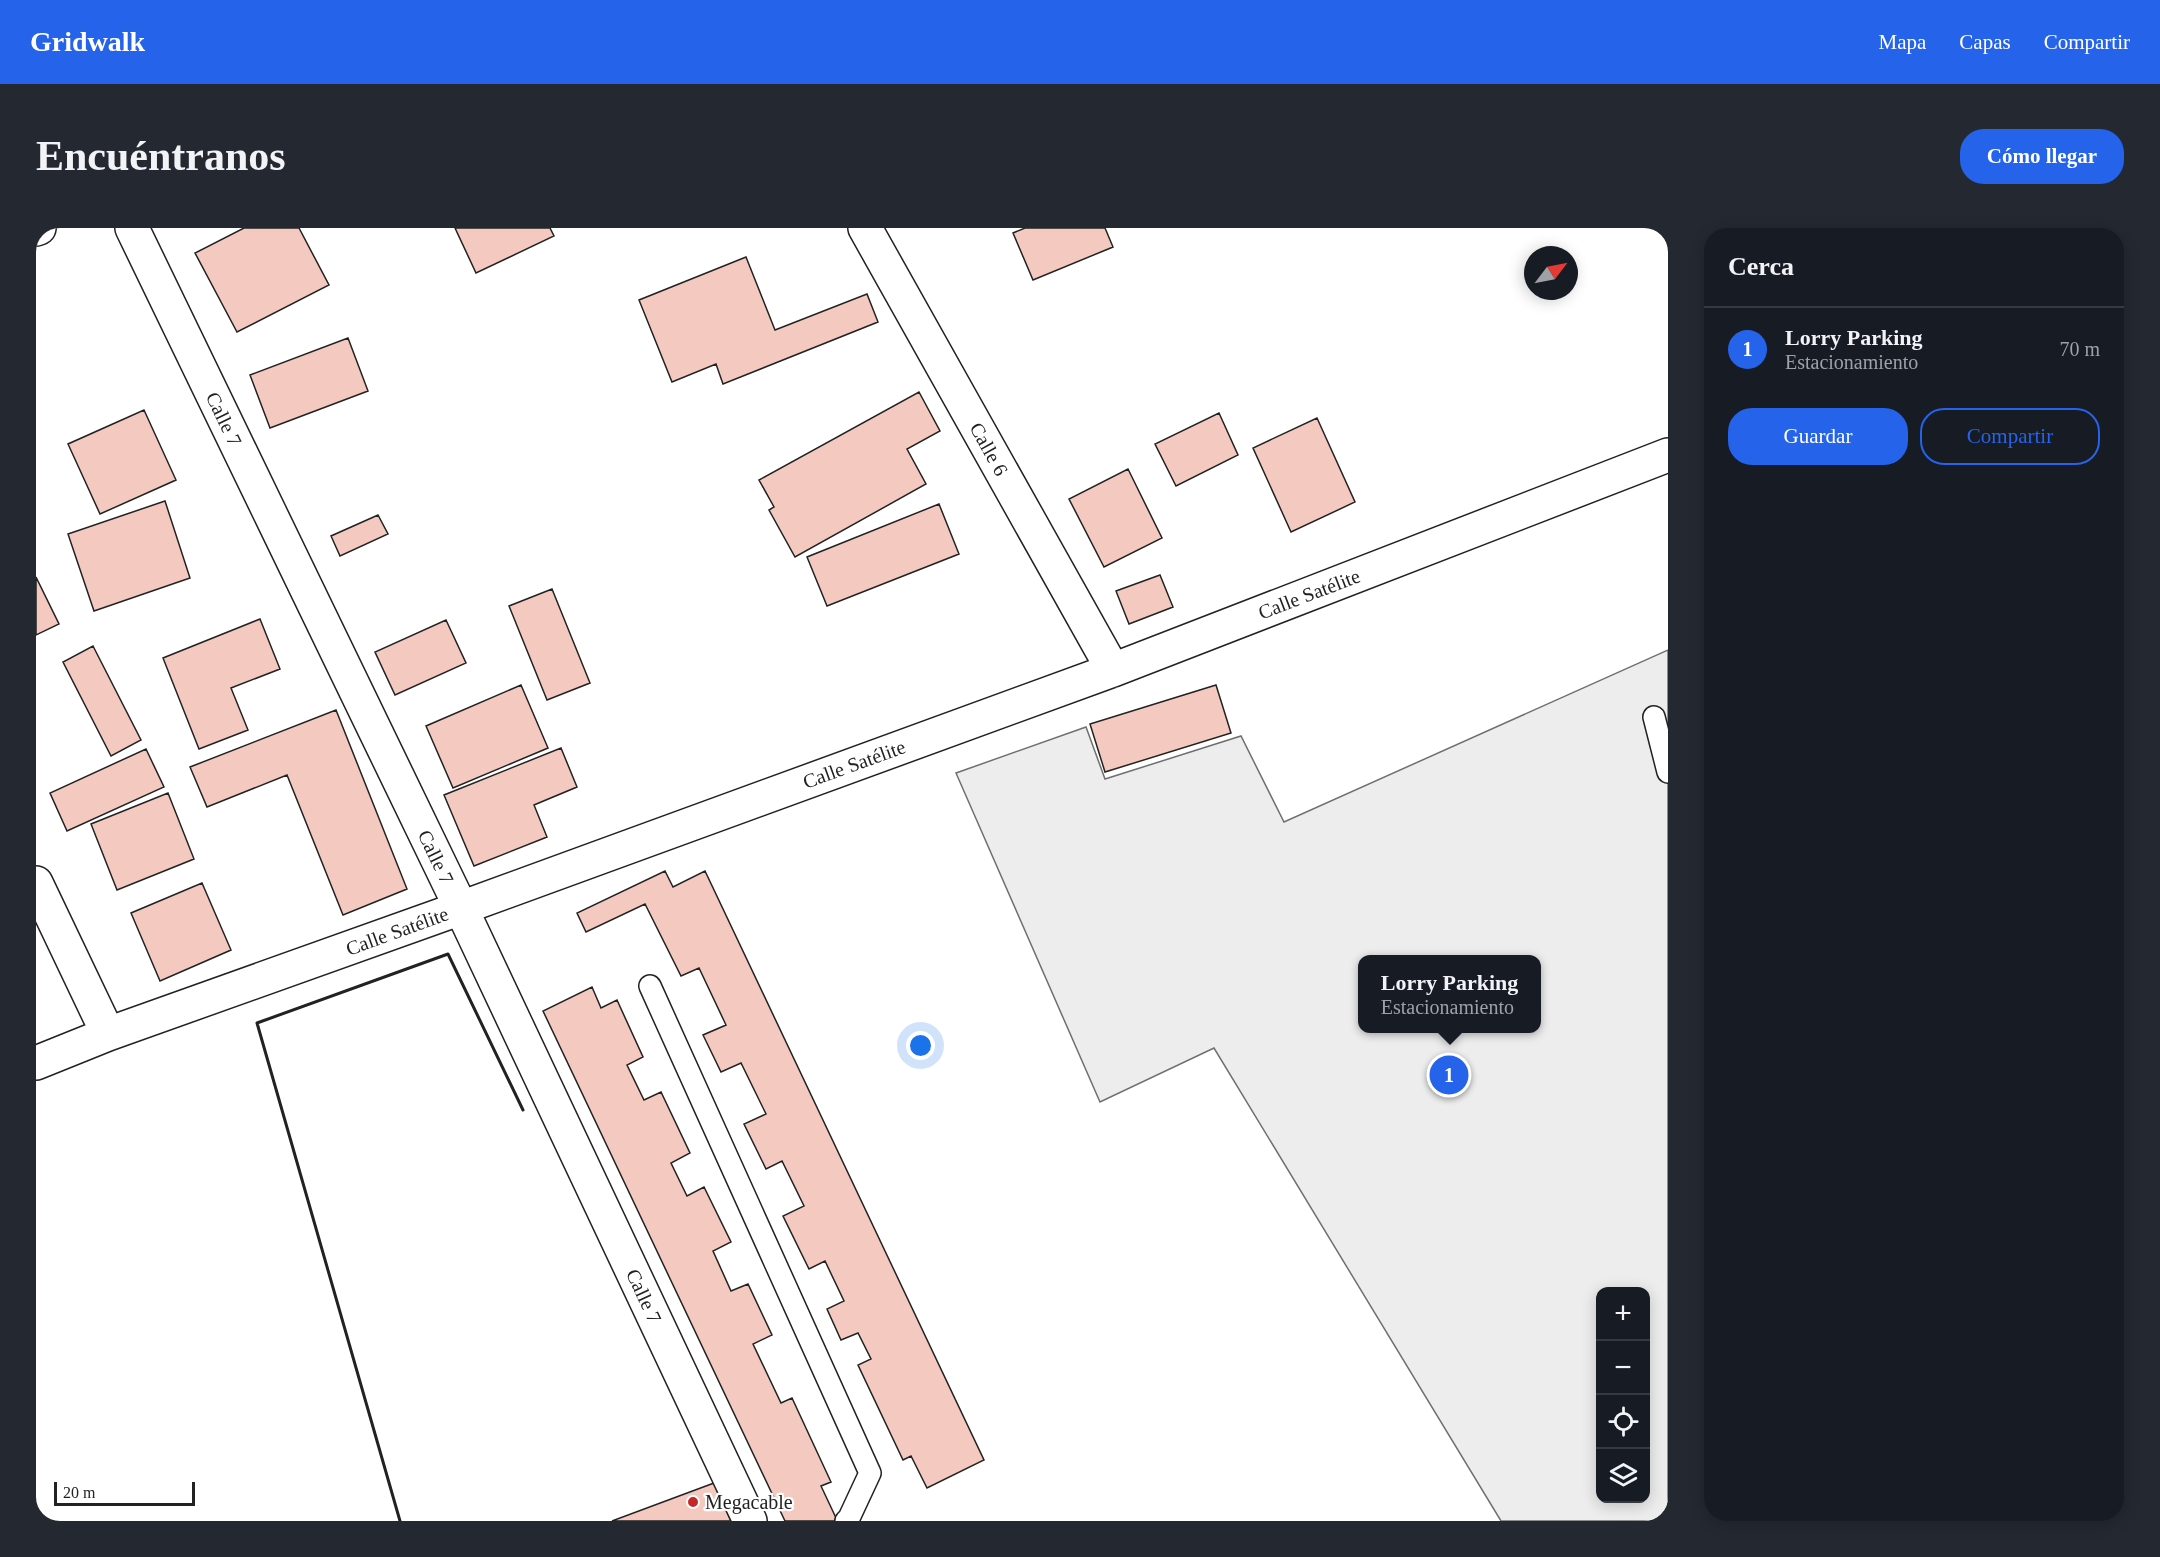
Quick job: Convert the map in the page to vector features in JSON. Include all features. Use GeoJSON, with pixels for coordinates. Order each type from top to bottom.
{"type":"FeatureCollection","features":[{"type":"Feature","properties":{"kind":"street","name":"Calle 7"},"geometry":{"type":"LineString","coordinates":[[132,228],[461,908],[750,1521]]}},
{"type":"Feature","properties":{"kind":"street","name":"Calle 6"},"geometry":{"type":"LineString","coordinates":[[865,228],[1113,670]]}},
{"type":"Feature","properties":{"kind":"street","name":"Calle Satélite"},"geometry":{"type":"LineString","coordinates":[[36,1063],[108,1034],[1113,670],[1668,455]]}},
{"type":"Feature","properties":{"kind":"street"},"geometry":{"type":"LineString","coordinates":[[36,883],[108,1034]]}},
{"type":"Feature","properties":{"kind":"lane"},"geometry":{"type":"LineString","coordinates":[[1654,717],[1668,772]]}},
{"type":"Feature","properties":{"kind":"lane"},"geometry":{"type":"LineString","coordinates":[[650,986],[870,1473],[846,1521]]}},
{"type":"Feature","properties":{"kind":"shaded area"},"geometry":{"type":"Polygon","coordinates":[[[1668,650],[1668,1521],[1501,1521],[1214,1048],[1100,1102],[956,773],[1086,727],[1105,779],[1241,736],[1284,822],[1668,650]]]}},
{"type":"Feature","properties":{"kind":"building"},"geometry":{"type":"Polygon","coordinates":[[[244,228],[299,228],[329,285],[237,332],[195,253],[244,228]]]}},
{"type":"Feature","properties":{"kind":"building"},"geometry":{"type":"Polygon","coordinates":[[[455,228],[550,228],[554,236],[476,273],[455,228]]]}},
{"type":"Feature","properties":{"kind":"building"},"geometry":{"type":"Polygon","coordinates":[[[1025,228],[1105,228],[1113,247],[1033,280],[1013,233],[1025,228]]]}},
{"type":"Feature","properties":{"kind":"building"},"geometry":{"type":"Polygon","coordinates":[[[746,257],[775,330],[867,294],[878,322],[723,384],[716,364],[672,382],[639,300],[746,257]]]}},
{"type":"Feature","properties":{"kind":"building"},"geometry":{"type":"Polygon","coordinates":[[[348,338],[368,391],[270,428],[250,375],[348,338]]]}},
{"type":"Feature","properties":{"kind":"building"},"geometry":{"type":"Polygon","coordinates":[[[919,392],[940,431],[907,449],[926,484],[795,557],[769,510],[774,507],[759,480],[919,392]]]}},
{"type":"Feature","properties":{"kind":"building"},"geometry":{"type":"Polygon","coordinates":[[[144,410],[176,480],[100,514],[68,444],[144,410]]]}},
{"type":"Feature","properties":{"kind":"building"},"geometry":{"type":"Polygon","coordinates":[[[1219,413],[1238,455],[1176,486],[1155,444],[1219,413]]]}},
{"type":"Feature","properties":{"kind":"building"},"geometry":{"type":"Polygon","coordinates":[[[1317,418],[1355,502],[1291,532],[1253,448],[1317,418]]]}},
{"type":"Feature","properties":{"kind":"building"},"geometry":{"type":"Polygon","coordinates":[[[1128,469],[1162,538],[1104,567],[1069,499],[1128,469]]]}},
{"type":"Feature","properties":{"kind":"building"},"geometry":{"type":"Polygon","coordinates":[[[165,501],[190,578],[94,611],[68,534],[165,501]]]}},
{"type":"Feature","properties":{"kind":"building"},"geometry":{"type":"Polygon","coordinates":[[[939,504],[959,554],[827,606],[807,557],[939,504]]]}},
{"type":"Feature","properties":{"kind":"building"},"geometry":{"type":"Polygon","coordinates":[[[378,515],[388,534],[340,556],[331,536],[378,515]]]}},
{"type":"Feature","properties":{"kind":"building"},"geometry":{"type":"Polygon","coordinates":[[[1160,575],[1173,607],[1129,624],[1116,591],[1160,575]]]}},
{"type":"Feature","properties":{"kind":"building"},"geometry":{"type":"Polygon","coordinates":[[[36,577],[59,624],[36,635],[36,577]]]}},
{"type":"Feature","properties":{"kind":"building"},"geometry":{"type":"Polygon","coordinates":[[[552,589],[590,683],[547,700],[509,606],[552,589]]]}},
{"type":"Feature","properties":{"kind":"building"},"geometry":{"type":"Polygon","coordinates":[[[260,619],[280,669],[231,688],[248,730],[199,749],[163,658],[260,619]]]}},
{"type":"Feature","properties":{"kind":"building"},"geometry":{"type":"Polygon","coordinates":[[[446,620],[466,663],[395,695],[375,652],[446,620]]]}},
{"type":"Feature","properties":{"kind":"building"},"geometry":{"type":"Polygon","coordinates":[[[93,646],[141,740],[111,756],[63,662],[93,646]]]}},
{"type":"Feature","properties":{"kind":"building"},"geometry":{"type":"Polygon","coordinates":[[[521,685],[548,748],[453,788],[426,726],[521,685]]]}},
{"type":"Feature","properties":{"kind":"building"},"geometry":{"type":"Polygon","coordinates":[[[1216,685],[1231,733],[1105,772],[1090,724],[1216,685]]]}},
{"type":"Feature","properties":{"kind":"building"},"geometry":{"type":"Polygon","coordinates":[[[336,710],[407,889],[343,915],[287,775],[207,807],[190,767],[336,710]]]}},
{"type":"Feature","properties":{"kind":"building"},"geometry":{"type":"Polygon","coordinates":[[[561,748],[577,787],[534,805],[547,837],[474,866],[444,795],[561,748]]]}},
{"type":"Feature","properties":{"kind":"building"},"geometry":{"type":"Polygon","coordinates":[[[146,749],[164,787],[67,831],[50,793],[146,749]]]}},
{"type":"Feature","properties":{"kind":"building"},"geometry":{"type":"Polygon","coordinates":[[[168,793],[194,859],[117,890],[91,824],[168,793]]]}},
{"type":"Feature","properties":{"kind":"building"},"geometry":{"type":"Polygon","coordinates":[[[665,871],[673,887],[705,871],[984,1460],[927,1488],[911,1456],[903,1460],[858,1365],[871,1359],[858,1333],[841,1340],[827,1309],[844,1301],[825,1261],[809,1269],[783,1216],[804,1206],[782,1161],[766,1169],[744,1124],[766,1114],[741,1063],[721,1072],[703,1035],[726,1025],[699,968],[681,976],[645,904],[586,932],[577,913],[665,871]]]}},
{"type":"Feature","properties":{"kind":"building"},"geometry":{"type":"Polygon","coordinates":[[[202,883],[231,950],[160,981],[131,913],[202,883]]]}},
{"type":"Feature","properties":{"kind":"building"},"geometry":{"type":"Polygon","coordinates":[[[592,987],[601,1008],[617,1000],[643,1057],[627,1065],[644,1100],[661,1092],[690,1153],[671,1163],[687,1196],[704,1187],[731,1242],[713,1251],[731,1291],[748,1284],[772,1335],[753,1344],[781,1403],[792,1398],[831,1482],[821,1486],[837,1520],[785,1521],[543,1011],[592,987]]]}},
{"type":"Feature","properties":{"kind":"building","name":"Megacable"},"geometry":{"type":"Polygon","coordinates":[[[714,1483],[731,1521],[612,1521],[714,1483]]]}},
{"type":"Feature","properties":{"kind":"wall"},"geometry":{"type":"LineString","coordinates":[[400,1521],[257,1023],[448,954],[523,1110]]}},
{"type":"Feature","properties":{"kind":"place","name":"Lorry Parking"},"geometry":{"type":"Point","coordinates":[1449,1075]}},
{"type":"Feature","properties":{"kind":"place","name":"Megacable"},"geometry":{"type":"Point","coordinates":[693,1502]}}]}
